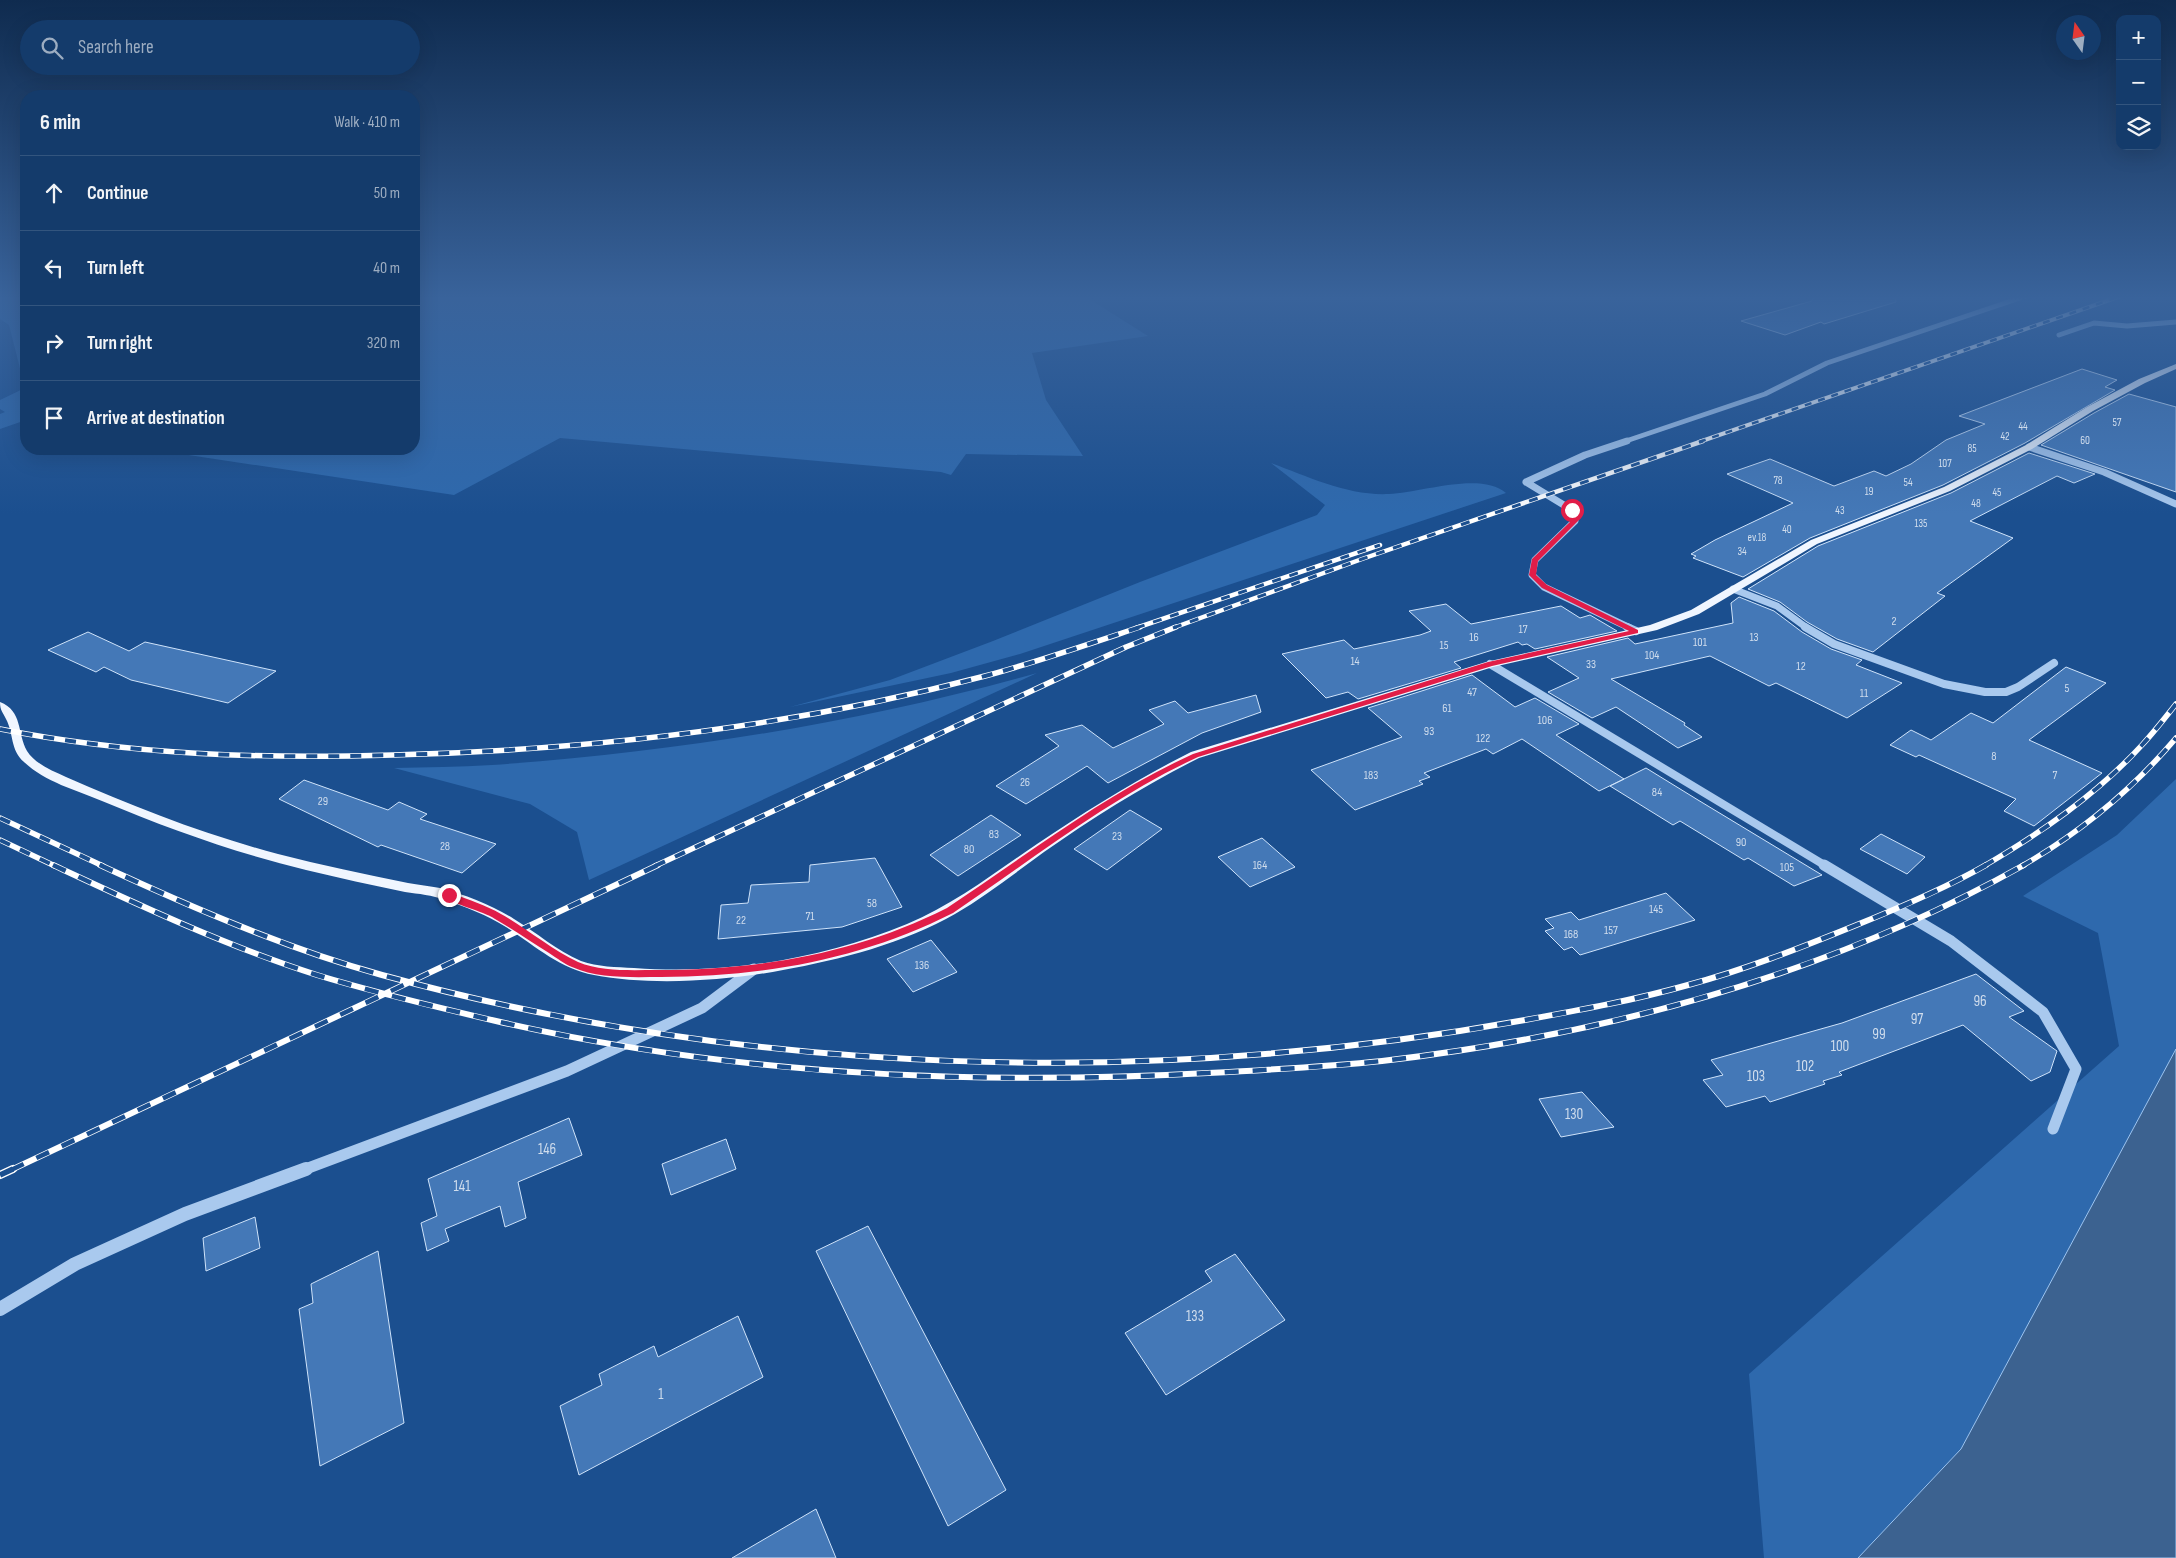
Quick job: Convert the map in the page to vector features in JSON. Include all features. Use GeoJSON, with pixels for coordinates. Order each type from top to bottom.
{"type":"FeatureCollection","features":[{"type":"Feature","properties":{"kind":"main road"},"geometry":{"type":"LineString","coordinates":[[0,705],[12,719],[21,749],[26,758],[47,771],[134,809],[245,850],[306,866],[449,895],[496,915],[575,964],[596,971],[630,974],[693,974],[800,962],[845,952],[923,925],[950,911],[1108,803],[1166,769],[1196,755],[1490,664],[1659,626],[1695,612],[1814,542],[1947,489],[2029,447],[2090,409],[2171,369]]}},
{"type":"Feature","properties":{"kind":"street"},"geometry":{"type":"LineString","coordinates":[[1636,631],[1544,587],[1532,575],[1534,560],[1575,521],[1572,510],[1526,482],[1585,455],[1765,394],[1816,369]]}},
{"type":"Feature","properties":{"kind":"street"},"geometry":{"type":"LineString","coordinates":[[2029,447],[2094,468],[2144,488],[2176,504]]}},
{"type":"Feature","properties":{"kind":"street"},"geometry":{"type":"LineString","coordinates":[[1733,589],[1777,606],[1797,622],[1834,644],[1944,684],[1985,692],[2006,692],[2018,687],[2054,663]]}},
{"type":"Feature","properties":{"kind":"street"},"geometry":{"type":"LineString","coordinates":[[1490,664],[1951,940],[2043,1012],[2076,1069],[2053,1129]]}},
{"type":"Feature","properties":{"kind":"street"},"geometry":{"type":"LineString","coordinates":[[0,1309],[74,1264],[186,1214],[567,1070],[651,1033],[702,1008],[755,968]]}},
{"type":"Feature","properties":{"kind":"shaded area"},"geometry":{"type":"Polygon","coordinates":[[[420,369],[1037,369],[1046,400],[1083,456],[966,454],[951,475],[941,472],[560,438],[454,495],[189,455],[420,455],[420,369]]]}},
{"type":"Feature","properties":{"kind":"shaded area"},"geometry":{"type":"Polygon","coordinates":[[[20,390],[20,422],[0,429],[0,414],[5,412],[0,409],[0,400],[20,390]]]}},
{"type":"Feature","properties":{"kind":"shaded area"},"geometry":{"type":"Polygon","coordinates":[[[1271,463],[1344,489],[1374,494],[1402,493],[1466,483],[1495,487],[1506,493],[1020,654],[951,673],[790,707],[890,680],[1317,515],[1325,505],[1271,463]]]}},
{"type":"Feature","properties":{"kind":"shaded area"},"geometry":{"type":"Polygon","coordinates":[[[1037,673],[589,880],[577,832],[530,804],[394,768],[455,767],[561,759],[630,752],[767,733],[903,707],[1037,673]]]}},
{"type":"Feature","properties":{"kind":"shaded area"},"geometry":{"type":"Polygon","coordinates":[[[2176,779],[2176,1049],[2162,1077],[1961,1449],[1858,1558],[1764,1558],[1749,1374],[2119,1046],[2098,933],[2023,896],[2117,835],[2176,779]]]}},
{"type":"Feature","properties":{"kind":"shaded area"},"geometry":{"type":"Polygon","coordinates":[[[2176,1049],[2176,1558],[1858,1558],[1961,1449],[2176,1049]]]}},
{"type":"Feature","properties":{"kind":"building"},"geometry":{"type":"Polygon","coordinates":[[[2082,369],[2117,380],[2105,387],[2115,390],[2025,443],[1943,485],[1810,538],[1743,577],[1693,558],[1696,556],[1691,554],[1715,540],[1793,503],[1727,474],[1770,459],[1834,486],[1874,471],[1886,476],[1911,464],[1946,440],[1985,424],[1959,416],[2082,369]]]}},
{"type":"Feature","properties":{"kind":"building"},"geometry":{"type":"Polygon","coordinates":[[[2129,394],[2176,407],[2176,492],[2041,445],[2129,394]]]}},
{"type":"Feature","properties":{"kind":"building"},"geometry":{"type":"Polygon","coordinates":[[[2029,453],[2095,474],[2074,483],[2057,476],[1970,521],[2013,538],[1937,593],[1945,596],[1873,652],[1837,639],[1807,622],[1780,602],[1748,589],[1818,546],[1951,493],[2029,453]]]}},
{"type":"Feature","properties":{"kind":"building"},"geometry":{"type":"Polygon","coordinates":[[[1739,597],[1774,611],[1802,632],[1831,649],[1862,660],[1856,665],[1902,683],[1847,718],[1776,683],[1769,686],[1710,656],[1611,679],[1685,723],[1684,725],[1702,737],[1678,748],[1616,707],[1592,718],[1548,692],[1579,678],[1547,657],[1628,638],[1635,644],[1733,623],[1731,603],[1739,597]]]}},
{"type":"Feature","properties":{"kind":"building"},"geometry":{"type":"Polygon","coordinates":[[[1446,604],[1471,624],[1561,606],[1580,618],[1590,615],[1617,631],[1535,649],[1527,644],[1522,645],[1518,642],[1454,662],[1461,668],[1358,699],[1348,692],[1326,698],[1282,654],[1344,640],[1354,649],[1420,635],[1431,631],[1409,611],[1446,604]]]}},
{"type":"Feature","properties":{"kind":"building"},"geometry":{"type":"Polygon","coordinates":[[[88,632],[129,651],[145,642],[276,671],[228,703],[131,680],[104,667],[96,672],[48,650],[88,632]]]}},
{"type":"Feature","properties":{"kind":"building"},"geometry":{"type":"Polygon","coordinates":[[[2066,667],[2106,683],[2029,740],[2102,773],[2034,826],[2004,811],[2016,799],[1919,755],[1916,757],[1890,745],[1911,730],[1931,740],[1971,713],[1993,723],[2066,667]]]}},
{"type":"Feature","properties":{"kind":"building"},"geometry":{"type":"Polygon","coordinates":[[[1472,675],[1515,707],[1535,698],[1579,724],[1556,735],[1624,779],[1599,791],[1522,739],[1493,754],[1486,749],[1424,773],[1430,777],[1419,781],[1423,784],[1355,810],[1311,770],[1402,737],[1368,708],[1472,675]]]}},
{"type":"Feature","properties":{"kind":"building"},"geometry":{"type":"Polygon","coordinates":[[[1256,695],[1261,712],[1202,733],[1108,783],[1087,766],[1026,804],[996,786],[1059,746],[1045,735],[1082,725],[1113,748],[1164,724],[1149,710],[1175,701],[1188,713],[1256,695]]]}},
{"type":"Feature","properties":{"kind":"building"},"geometry":{"type":"Polygon","coordinates":[[[1646,768],[1822,875],[1794,886],[1748,858],[1744,860],[1680,821],[1673,825],[1610,786],[1646,768]]]}},
{"type":"Feature","properties":{"kind":"building"},"geometry":{"type":"Polygon","coordinates":[[[304,780],[388,810],[399,802],[427,814],[420,819],[496,844],[462,873],[381,845],[378,847],[279,799],[304,780]]]}},
{"type":"Feature","properties":{"kind":"building"},"geometry":{"type":"Polygon","coordinates":[[[1130,810],[1162,829],[1107,870],[1074,849],[1130,810]]]}},
{"type":"Feature","properties":{"kind":"building"},"geometry":{"type":"Polygon","coordinates":[[[991,815],[1021,835],[958,876],[930,855],[991,815]]]}},
{"type":"Feature","properties":{"kind":"building"},"geometry":{"type":"Polygon","coordinates":[[[1881,834],[1925,857],[1907,874],[1860,849],[1881,834]]]}},
{"type":"Feature","properties":{"kind":"building"},"geometry":{"type":"Polygon","coordinates":[[[1262,838],[1295,867],[1250,887],[1218,857],[1262,838]]]}},
{"type":"Feature","properties":{"kind":"building"},"geometry":{"type":"Polygon","coordinates":[[[875,858],[902,907],[842,927],[718,939],[721,905],[748,903],[751,885],[809,882],[810,865],[875,858]]]}},
{"type":"Feature","properties":{"kind":"building"},"geometry":{"type":"Polygon","coordinates":[[[1666,893],[1695,920],[1580,955],[1572,947],[1564,950],[1545,931],[1554,928],[1545,919],[1571,912],[1579,920],[1666,893]]]}},
{"type":"Feature","properties":{"kind":"building"},"geometry":{"type":"Polygon","coordinates":[[[931,940],[957,972],[913,992],[887,959],[931,940]]]}},
{"type":"Feature","properties":{"kind":"building"},"geometry":{"type":"Polygon","coordinates":[[[1976,974],[2024,1011],[2009,1017],[2057,1051],[2050,1072],[2031,1081],[1963,1025],[1839,1072],[1842,1075],[1823,1081],[1825,1084],[1770,1102],[1765,1096],[1726,1107],[1703,1080],[1723,1075],[1711,1060],[1842,1023],[1976,974]]]}},
{"type":"Feature","properties":{"kind":"building"},"geometry":{"type":"Polygon","coordinates":[[[1582,1092],[1614,1127],[1561,1137],[1539,1099],[1582,1092]]]}},
{"type":"Feature","properties":{"kind":"building"},"geometry":{"type":"Polygon","coordinates":[[[569,1118],[582,1155],[518,1182],[526,1218],[505,1227],[500,1206],[445,1229],[449,1241],[427,1251],[421,1223],[437,1216],[428,1179],[569,1118]]]}},
{"type":"Feature","properties":{"kind":"building"},"geometry":{"type":"Polygon","coordinates":[[[726,1139],[736,1169],[671,1195],[662,1164],[726,1139]]]}},
{"type":"Feature","properties":{"kind":"building"},"geometry":{"type":"Polygon","coordinates":[[[255,1217],[260,1248],[206,1271],[203,1238],[255,1217]]]}},
{"type":"Feature","properties":{"kind":"building"},"geometry":{"type":"Polygon","coordinates":[[[868,1226],[1006,1490],[948,1526],[816,1251],[868,1226]]]}},
{"type":"Feature","properties":{"kind":"building"},"geometry":{"type":"Polygon","coordinates":[[[378,1251],[404,1423],[320,1466],[299,1309],[313,1303],[311,1284],[378,1251]]]}},
{"type":"Feature","properties":{"kind":"building"},"geometry":{"type":"Polygon","coordinates":[[[1235,1254],[1285,1320],[1166,1395],[1125,1333],[1212,1281],[1205,1271],[1235,1254]]]}},
{"type":"Feature","properties":{"kind":"building"},"geometry":{"type":"Polygon","coordinates":[[[738,1316],[763,1377],[579,1475],[560,1406],[602,1385],[599,1374],[654,1346],[658,1357],[738,1316]]]}},
{"type":"Feature","properties":{"kind":"building"},"geometry":{"type":"Polygon","coordinates":[[[816,1509],[836,1558],[732,1558],[816,1509]]]}},
{"type":"Feature","properties":{"kind":"railway"},"geometry":{"type":"LineString","coordinates":[[1699,442],[1911,369]]}},
{"type":"Feature","properties":{"kind":"railway"},"geometry":{"type":"LineString","coordinates":[[1173,628],[1362,559],[1703,441]]}},
{"type":"Feature","properties":{"kind":"railway"},"geometry":{"type":"LineString","coordinates":[[1136,628],[1380,545]]}},
{"type":"Feature","properties":{"kind":"railway"},"geometry":{"type":"LineString","coordinates":[[0,729],[98,745],[147,750],[245,755],[393,755],[542,748],[691,733],[839,709],[912,694],[1004,671],[1140,627]]}},
{"type":"Feature","properties":{"kind":"railway"},"geometry":{"type":"LineString","coordinates":[[655,866],[1126,647],[1176,627]]}},
{"type":"Feature","properties":{"kind":"railway"},"geometry":{"type":"LineString","coordinates":[[1984,866],[2027,840],[2067,812],[2106,780],[2142,745],[2176,704]]}},
{"type":"Feature","properties":{"kind":"railway"},"geometry":{"type":"LineString","coordinates":[[2022,866],[2065,839],[2105,809],[2142,775],[2176,738]]}},
{"type":"Feature","properties":{"kind":"railway"},"geometry":{"type":"LineString","coordinates":[[0,818],[103,866]]}},
{"type":"Feature","properties":{"kind":"railway"},"geometry":{"type":"LineString","coordinates":[[0,840],[55,866]]}},
{"type":"Feature","properties":{"kind":"railway"},"geometry":{"type":"LineString","coordinates":[[53,865],[183,924],[249,951],[317,975],[385,994]]}},
{"type":"Feature","properties":{"kind":"railway"},"geometry":{"type":"LineString","coordinates":[[100,865],[239,926],[346,964],[410,982]]}},
{"type":"Feature","properties":{"kind":"railway"},"geometry":{"type":"LineString","coordinates":[[410,982],[658,865]]}},
{"type":"Feature","properties":{"kind":"railway"},"geometry":{"type":"LineString","coordinates":[[410,982],[522,1009],[663,1034],[807,1052],[951,1061],[1095,1062],[1240,1056],[1383,1042],[1525,1020],[1628,1000],[1668,990],[1751,966],[1793,950],[1904,905],[1986,865]]}},
{"type":"Feature","properties":{"kind":"railway"},"geometry":{"type":"LineString","coordinates":[[385,994],[496,1021],[672,1054],[761,1065],[850,1072],[1029,1078],[1118,1077],[1338,1065],[1466,1050],[1549,1035],[1631,1017],[1713,994],[1794,968],[1872,938],[1949,904],[2024,865]]}},
{"type":"Feature","properties":{"kind":"railway"},"geometry":{"type":"LineString","coordinates":[[385,994],[410,982]]}},
{"type":"Feature","properties":{"kind":"railway"},"geometry":{"type":"LineString","coordinates":[[11,1170],[385,994]]}},
{"type":"Feature","properties":{"kind":"railway"},"geometry":{"type":"LineString","coordinates":[[0,1175],[13,1169]]}},
{"type":"Feature","properties":{"kind":"route"},"geometry":{"type":"LineString","coordinates":[[449,895],[496,915],[575,964],[596,971],[630,974],[693,974],[755,968],[800,962],[845,952],[883,940],[923,925],[950,911],[1108,803],[1166,769],[1196,755],[1490,664],[1636,631],[1544,587],[1532,575],[1534,560],[1575,521],[1572,510]]}}]}
